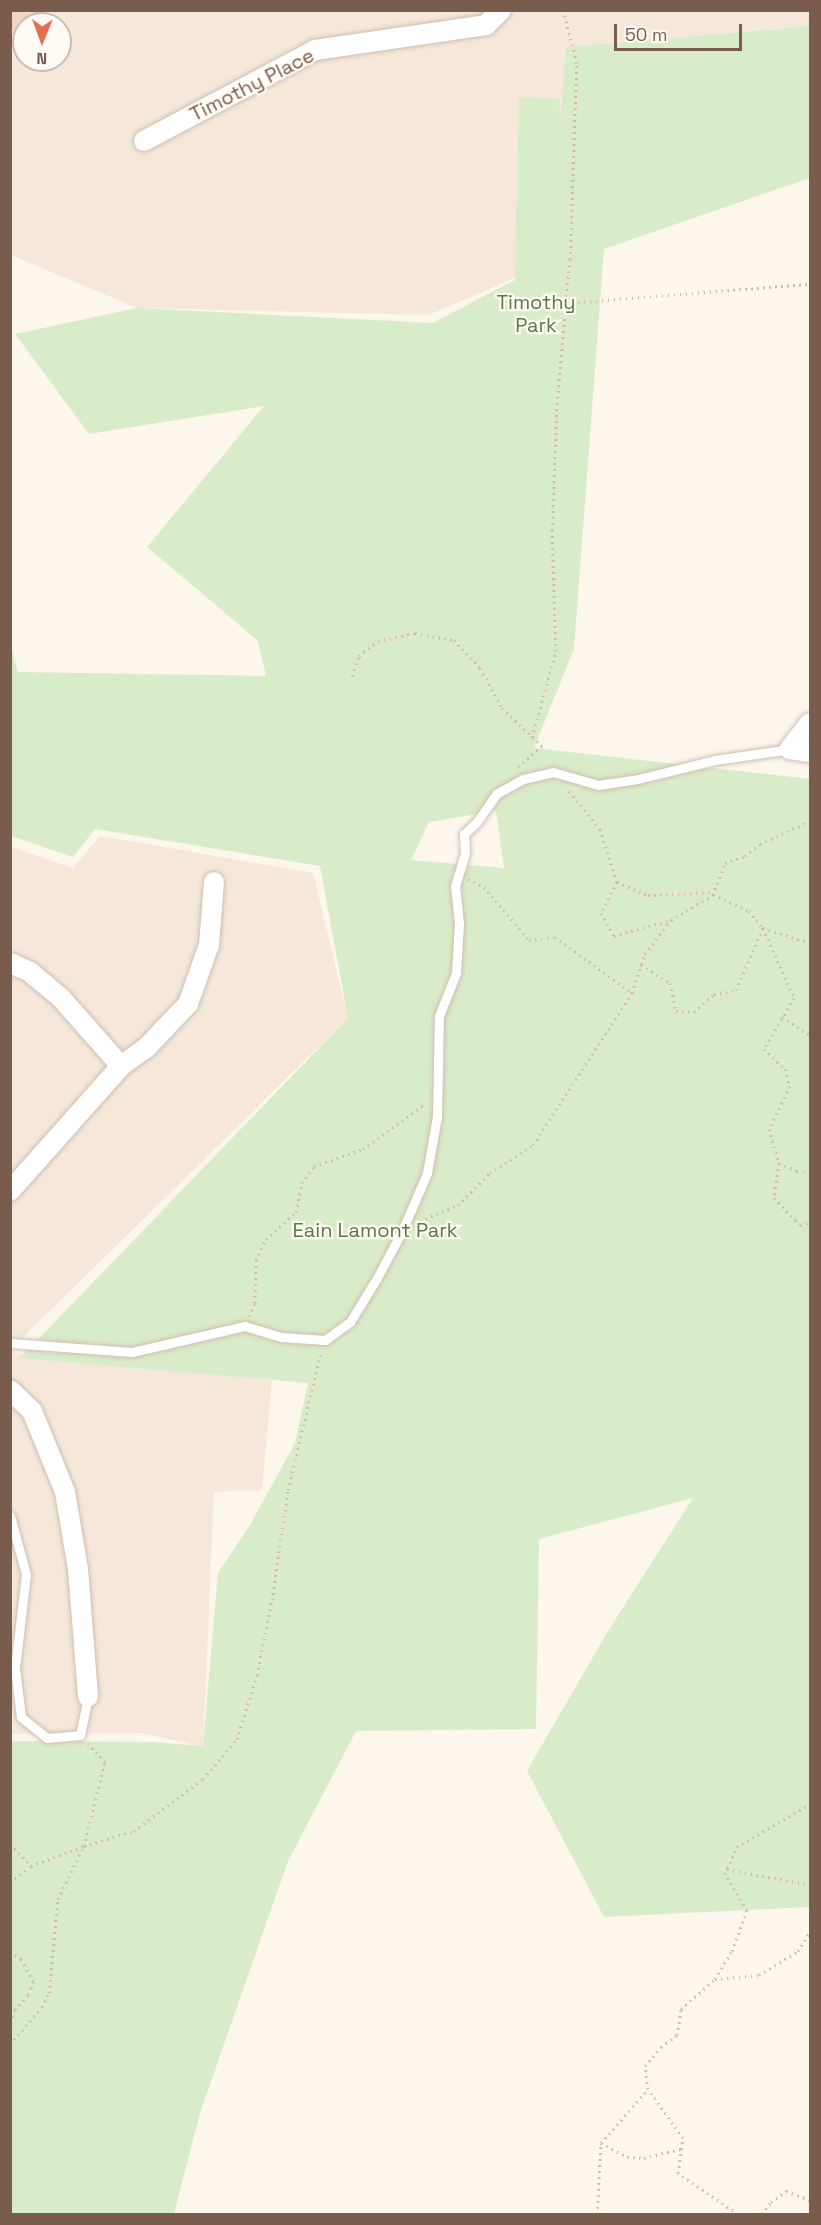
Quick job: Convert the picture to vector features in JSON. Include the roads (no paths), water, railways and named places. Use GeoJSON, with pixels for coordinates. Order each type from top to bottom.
{"type":"FeatureCollection","features":[{"type":"Feature","properties":{"kind":"street","name":"Timothy Place"},"geometry":{"type":"LineString","coordinates":[[144,141],[315,50],[486,25],[501,10]]}},
{"type":"Feature","properties":{"kind":"street"},"geometry":{"type":"LineString","coordinates":[[810,723],[790,749],[810,752]]}},
{"type":"Feature","properties":{"kind":"street"},"geometry":{"type":"LineString","coordinates":[[10,1191],[121,1066],[146,1048],[188,1004],[209,945],[214,882]]}},
{"type":"Feature","properties":{"kind":"street"},"geometry":{"type":"LineString","coordinates":[[10,963],[30,972],[61,998],[121,1066]]}},
{"type":"Feature","properties":{"kind":"street"},"geometry":{"type":"LineString","coordinates":[[10,1390],[32,1411],[65,1492],[78,1569],[88,1697]]}},
{"type":"Feature","properties":{"kind":"lane"},"geometry":{"type":"LineString","coordinates":[[10,1343],[132,1353],[245,1326],[281,1337],[325,1340],[350,1322],[378,1278],[427,1173],[437,1116],[439,1016],[456,973],[459,923],[455,886],[465,853],[464,834],[476,823],[496,794],[523,779],[553,772],[598,785],[638,779],[715,760],[790,749]]}},
{"type":"Feature","properties":{"kind":"lane"},"geometry":{"type":"LineString","coordinates":[[10,1516],[26,1574],[15,1668],[21,1717],[47,1738],[80,1734],[88,1697]]}},
{"type":"Feature","properties":{"kind":"park label","name":"Timothy Park"},"geometry":{"type":"Point","coordinates":[536,314]}},
{"type":"Feature","properties":{"kind":"park label","name":"Eain Lamont Park"},"geometry":{"type":"Point","coordinates":[375,1230]}}]}
